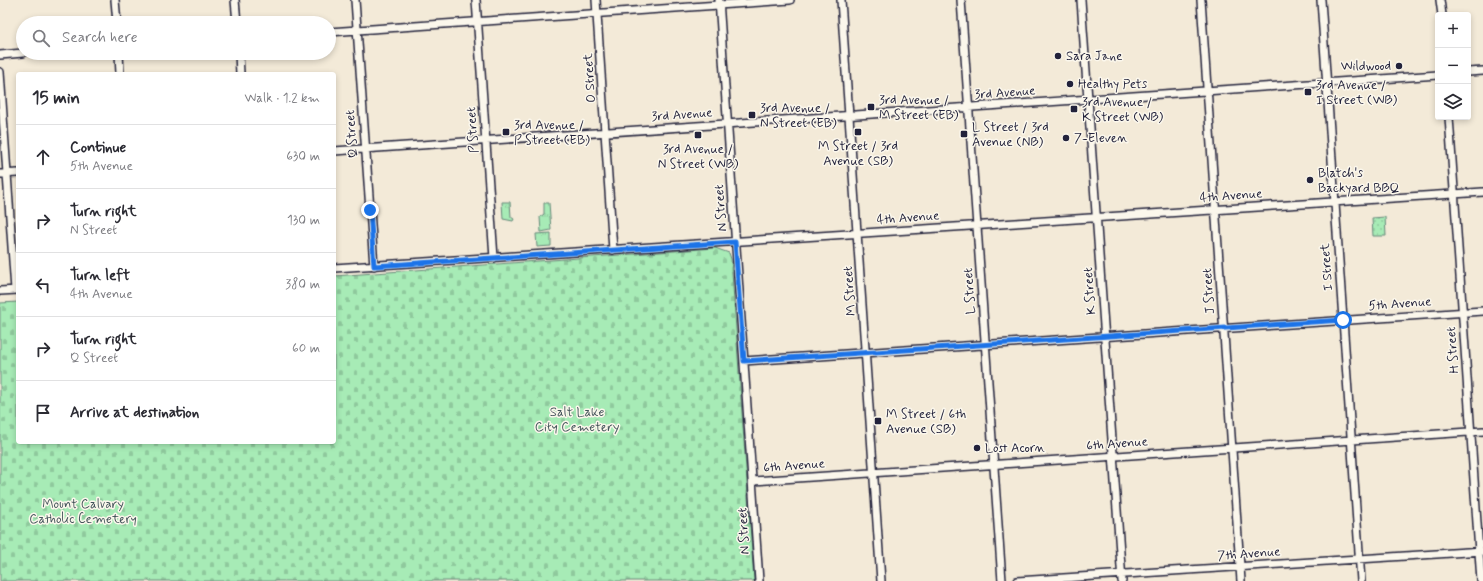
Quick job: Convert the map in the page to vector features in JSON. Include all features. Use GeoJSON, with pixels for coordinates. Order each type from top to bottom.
{"type":"FeatureCollection","features":[{"type":"Feature","properties":{"kind":"street"},"geometry":{"type":"LineString","coordinates":[[115,0],[116,16]]}},
{"type":"Feature","properties":{"kind":"street"},"geometry":{"type":"LineString","coordinates":[[235,0],[236,16]]}},
{"type":"Feature","properties":{"kind":"street","name":"Q Street"},"geometry":{"type":"LineString","coordinates":[[355,0],[374,266]]}},
{"type":"Feature","properties":{"kind":"street","name":"P Street"},"geometry":{"type":"LineString","coordinates":[[476,0],[494,258]]}},
{"type":"Feature","properties":{"kind":"street","name":"O Street"},"geometry":{"type":"LineString","coordinates":[[596,0],[613,250]]}},
{"type":"Feature","properties":{"kind":"street"},"geometry":{"type":"LineString","coordinates":[[336,32],[597,13],[719,2],[790,0]]}},
{"type":"Feature","properties":{"kind":"street","name":"M Street"},"geometry":{"type":"LineString","coordinates":[[841,0],[881,581]]}},
{"type":"Feature","properties":{"kind":"street","name":"L Street"},"geometry":{"type":"LineString","coordinates":[[961,0],[1002,581]]}},
{"type":"Feature","properties":{"kind":"street","name":"K Street"},"geometry":{"type":"LineString","coordinates":[[1081,0],[1122,578]]}},
{"type":"Feature","properties":{"kind":"street","name":"J Street"},"geometry":{"type":"LineString","coordinates":[[1201,0],[1241,581]]}},
{"type":"Feature","properties":{"kind":"street","name":"I Street"},"geometry":{"type":"LineString","coordinates":[[1321,0],[1361,581]]}},
{"type":"Feature","properties":{"kind":"street"},"geometry":{"type":"LineString","coordinates":[[1440,0],[1442,12]]}},
{"type":"Feature","properties":{"kind":"street","name":"N Street"},"geometry":{"type":"LineString","coordinates":[[719,2],[759,581]]}},
{"type":"Feature","properties":{"kind":"street"},"geometry":{"type":"LineString","coordinates":[[0,55],[16,54]]}},
{"type":"Feature","properties":{"kind":"street"},"geometry":{"type":"LineString","coordinates":[[119,60],[120,72]]}},
{"type":"Feature","properties":{"kind":"street"},"geometry":{"type":"LineString","coordinates":[[239,60],[240,72]]}},
{"type":"Feature","properties":{"kind":"street"},"geometry":{"type":"LineString","coordinates":[[1471,72],[1483,71]]}},
{"type":"Feature","properties":{"kind":"street"},"geometry":{"type":"LineString","coordinates":[[0,72],[4,174],[16,281]]}},
{"type":"Feature","properties":{"kind":"street","name":"3rd Avenue"},"geometry":{"type":"LineString","coordinates":[[336,151],[1435,75]]}},
{"type":"Feature","properties":{"kind":"street","name":"H Street"},"geometry":{"type":"LineString","coordinates":[[1449,120],[1482,581]]}},
{"type":"Feature","properties":{"kind":"street"},"geometry":{"type":"LineString","coordinates":[[4,174],[16,173]]}},
{"type":"Feature","properties":{"kind":"street","name":"4th Avenue"},"geometry":{"type":"LineString","coordinates":[[336,268],[1483,192]]}},
{"type":"Feature","properties":{"kind":"street"},"geometry":{"type":"LineString","coordinates":[[0,291],[16,290]]}},
{"type":"Feature","properties":{"kind":"street","name":"5th Avenue"},"geometry":{"type":"LineString","coordinates":[[744,361],[1483,311]]}},
{"type":"Feature","properties":{"kind":"street","name":"6th Avenue"},"geometry":{"type":"LineString","coordinates":[[753,481],[1483,431]]}},
{"type":"Feature","properties":{"kind":"street","name":"7th Avenue"},"geometry":{"type":"LineString","coordinates":[[1017,581],[1122,578],[1240,566],[1481,551]]}},
{"type":"Feature","properties":{"kind":"green space"},"geometry":{"type":"Polygon","coordinates":[[[502,202],[510,202],[511,217],[514,219],[513,221],[503,219],[502,202]]]}},
{"type":"Feature","properties":{"kind":"green space"},"geometry":{"type":"Polygon","coordinates":[[[544,203],[549,203],[551,230],[541,232],[540,217],[544,214],[544,203]]]}},
{"type":"Feature","properties":{"kind":"green space"},"geometry":{"type":"Polygon","coordinates":[[[1385,217],[1386,236],[1373,236],[1372,218],[1385,217]]]}},
{"type":"Feature","properties":{"kind":"green space"},"geometry":{"type":"Polygon","coordinates":[[[551,233],[551,246],[537,247],[536,234],[551,233]]]}},
{"type":"Feature","properties":{"kind":"green space","name":"Salt Lake City Cemetery"},"geometry":{"type":"Polygon","coordinates":[[[715,248],[729,253],[731,259],[754,581],[0,581],[0,303],[16,302],[16,444],[336,444],[336,276],[715,248]]]}},
{"type":"Feature","properties":{"kind":"place","name":"Sara Jane"},"geometry":{"type":"Point","coordinates":[1058,56]}},
{"type":"Feature","properties":{"kind":"place","name":"Wildwood"},"geometry":{"type":"Point","coordinates":[1399,66]}},
{"type":"Feature","properties":{"kind":"place","name":"Healthy Pets"},"geometry":{"type":"Point","coordinates":[1070,84]}},
{"type":"Feature","properties":{"kind":"place","name":"3rd Avenue / I Street (WB)"},"geometry":{"type":"Point","coordinates":[1308,92]}},
{"type":"Feature","properties":{"kind":"place","name":"3rd Avenue / M Street (EB)"},"geometry":{"type":"Point","coordinates":[871,107]}},
{"type":"Feature","properties":{"kind":"place","name":"3rd Avenue / K Street (WB)"},"geometry":{"type":"Point","coordinates":[1074,109]}},
{"type":"Feature","properties":{"kind":"place","name":"3rd Avenue / N Street (EB)"},"geometry":{"type":"Point","coordinates":[752,115]}},
{"type":"Feature","properties":{"kind":"place","name":"3rd Avenue / P Street (EB)"},"geometry":{"type":"Point","coordinates":[506,132]}},
{"type":"Feature","properties":{"kind":"place","name":"M Street / 3rd Avenue (SB)"},"geometry":{"type":"Point","coordinates":[858,132]}},
{"type":"Feature","properties":{"kind":"place","name":"L Street / 3rd Avenue (NB)"},"geometry":{"type":"Point","coordinates":[964,134]}},
{"type":"Feature","properties":{"kind":"place","name":"3rd Avenue / N Street (WB)"},"geometry":{"type":"Point","coordinates":[698,135]}},
{"type":"Feature","properties":{"kind":"place","name":"7-Eleven"},"geometry":{"type":"Point","coordinates":[1066,138]}},
{"type":"Feature","properties":{"kind":"place","name":"Blatch's Backyard BBQ"},"geometry":{"type":"Point","coordinates":[1310,180]}},
{"type":"Feature","properties":{"kind":"place","name":"M Street / 6th Avenue (SB)"},"geometry":{"type":"Point","coordinates":[878,421]}},
{"type":"Feature","properties":{"kind":"place","name":"Lost Acorn"},"geometry":{"type":"Point","coordinates":[977,448]}},
{"type":"Feature","properties":{"kind":"route"},"geometry":{"type":"LineString","coordinates":[[370,210],[374,266],[735,242],[744,361],[1343,320]]}},
{"type":"Feature","properties":{"kind":"park label","name":"Mount Calvary Catholic Cemetery"},"geometry":{"type":"Point","coordinates":[83,512]}}]}
